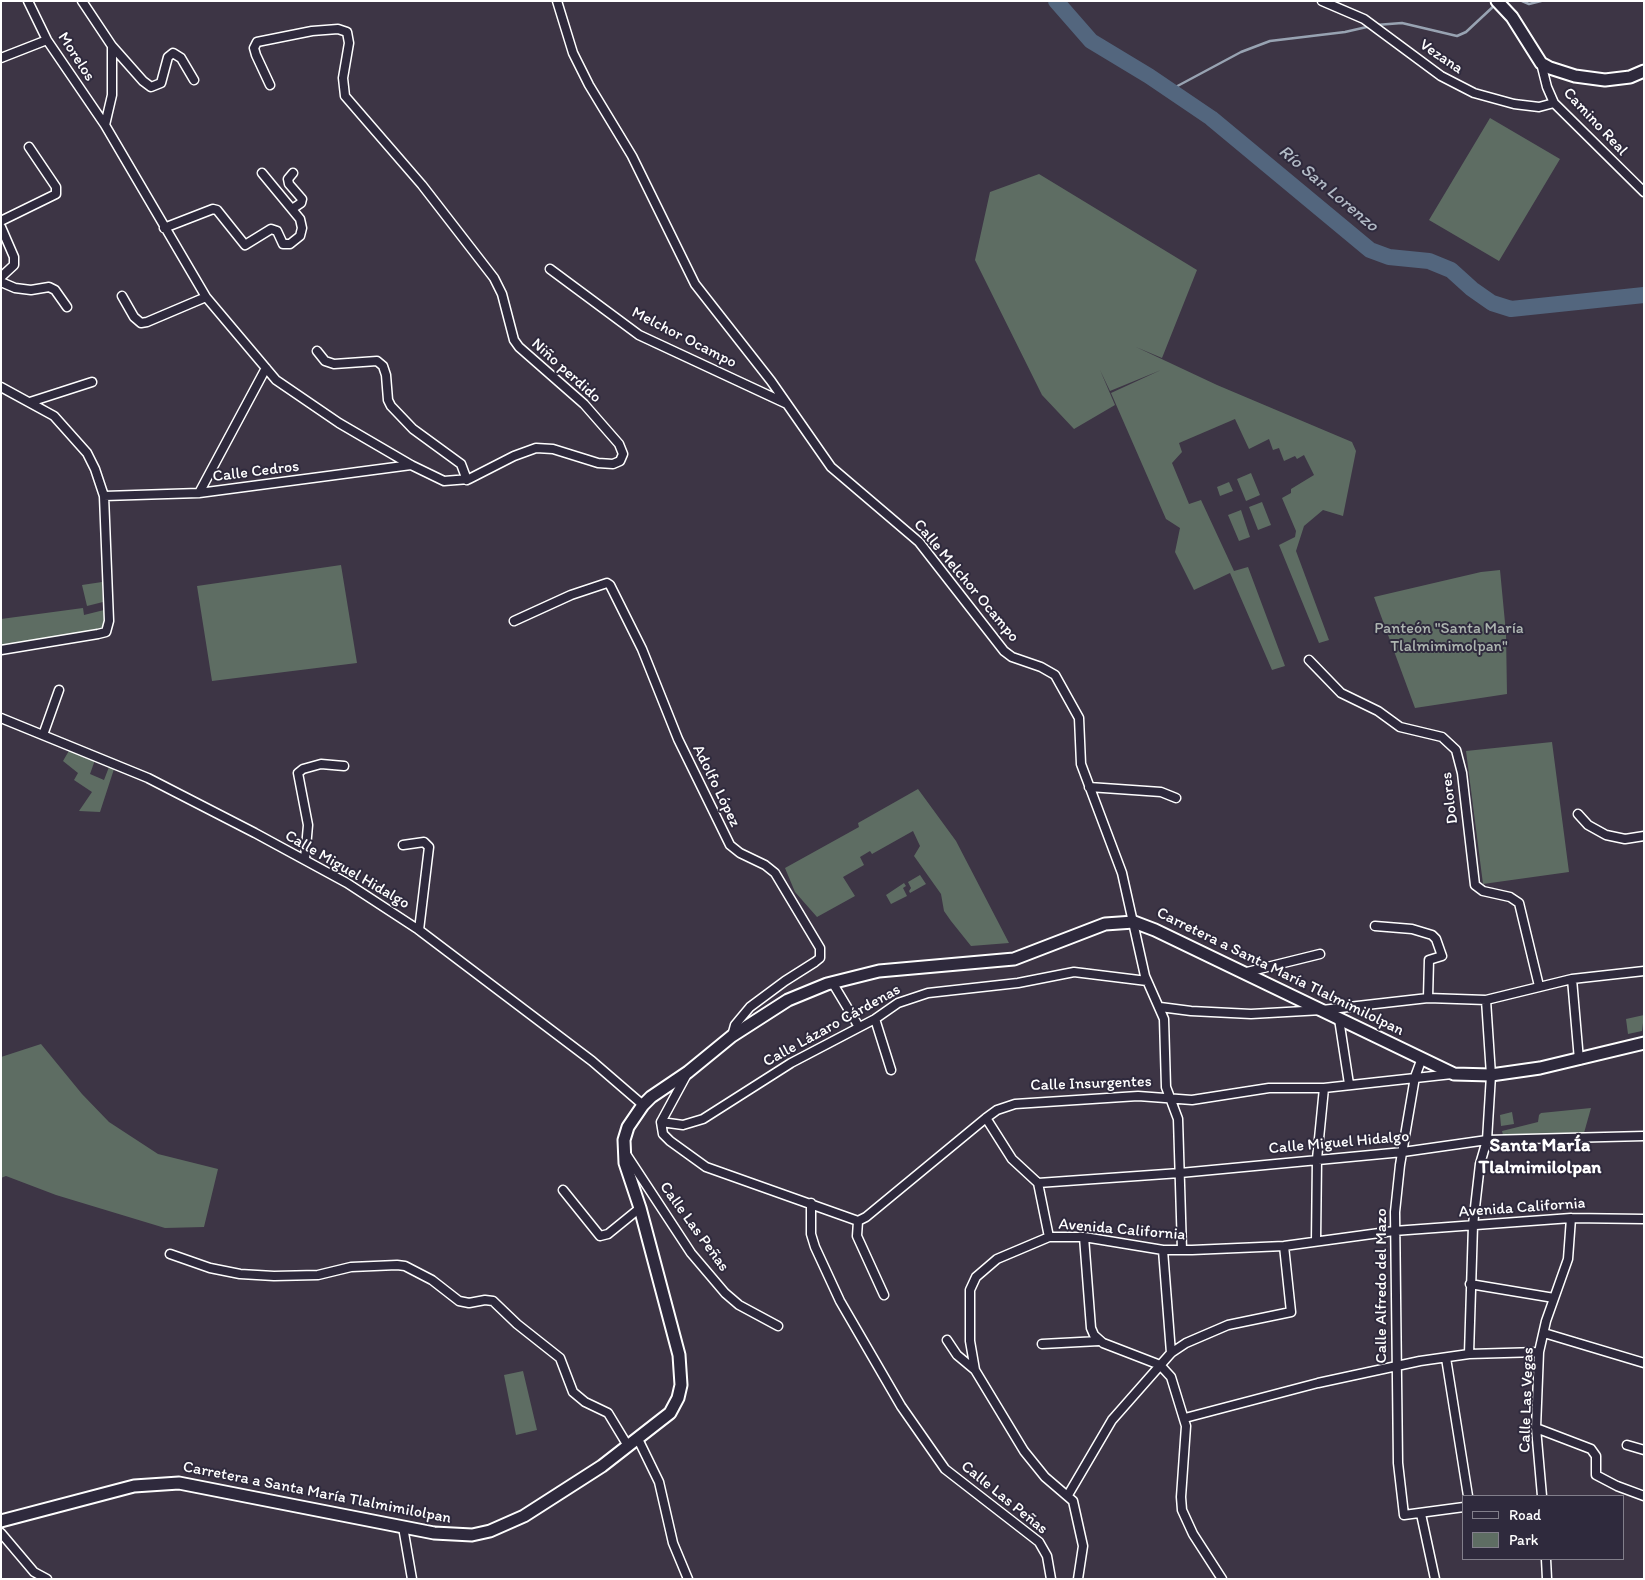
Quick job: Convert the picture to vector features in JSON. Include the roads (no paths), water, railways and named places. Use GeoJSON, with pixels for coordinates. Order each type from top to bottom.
{"type":"FeatureCollection","features":[{"type":"Feature","properties":{"kind":"main road"},"geometry":{"type":"LineString","coordinates":[[1501,5],[1541,63],[1561,72],[1605,80],[1630,77],[1644,71]]}},
{"type":"Feature","properties":{"kind":"main road","name":"Carretera a Santa María Tlalmimilolpan"},"geometry":{"type":"LineString","coordinates":[[1,1521],[134,1486],[179,1483],[454,1536],[490,1531],[524,1516],[633,1442],[670,1413],[678,1398],[681,1385],[679,1355],[640,1208],[625,1163],[623,1150],[628,1127],[642,1105],[688,1072],[732,1036],[788,1000],[832,982],[871,972],[907,967],[1014,959],[1105,924],[1134,922],[1454,1074]]}},
{"type":"Feature","properties":{"kind":"main road","name":"Calle Insurgentes"},"geometry":{"type":"LineString","coordinates":[[1454,1074],[1491,1075],[1578,1060],[1644,1043]]}},
{"type":"Feature","properties":{"kind":"street","name":"Morelos"},"geometry":{"type":"LineString","coordinates":[[28,1],[47,40],[105,125],[206,297],[276,380],[340,423],[411,465],[444,481]]}},
{"type":"Feature","properties":{"kind":"street"},"geometry":{"type":"LineString","coordinates":[[82,1],[112,46],[142,82],[151,86],[161,83],[168,58],[173,53],[181,58],[194,80]]}},
{"type":"Feature","properties":{"kind":"street","name":"Calle Melchor Ocampo"},"geometry":{"type":"LineString","coordinates":[[557,1],[559,14],[589,86],[632,156],[690,275],[787,404],[831,467],[919,542],[1004,651],[1017,659],[1041,666],[1055,675],[1079,718],[1081,764],[1122,872],[1147,980],[1160,1007],[1165,1029],[1166,1087],[1178,1119],[1182,1250]]}},
{"type":"Feature","properties":{"kind":"street","name":"Vezana"},"geometry":{"type":"LineString","coordinates":[[1322,1],[1364,19],[1441,76],[1474,93],[1514,104],[1539,106],[1554,103]]}},
{"type":"Feature","properties":{"kind":"street","name":"Niño perdido"},"geometry":{"type":"LineString","coordinates":[[270,85],[256,55],[254,48],[256,42],[312,31],[338,29],[347,32],[349,43],[343,78],[346,96],[422,185],[494,278],[502,294],[514,340],[519,348],[584,404],[619,444],[624,454],[620,461],[613,464],[590,460],[549,448],[536,448],[514,456],[467,480],[444,481]]}},
{"type":"Feature","properties":{"kind":"street"},"geometry":{"type":"LineString","coordinates":[[1,58],[47,40]]}},
{"type":"Feature","properties":{"kind":"street"},"geometry":{"type":"LineString","coordinates":[[105,125],[112,95],[112,46]]}},
{"type":"Feature","properties":{"kind":"street","name":"Camino Real"},"geometry":{"type":"LineString","coordinates":[[1541,63],[1547,87],[1554,103],[1644,192]]}},
{"type":"Feature","properties":{"kind":"street"},"geometry":{"type":"LineString","coordinates":[[1,222],[56,194],[56,187],[29,147]]}},
{"type":"Feature","properties":{"kind":"street"},"geometry":{"type":"LineString","coordinates":[[164,228],[213,209],[217,210],[245,245],[271,229],[276,231],[283,244],[287,245],[296,240],[302,228],[300,219],[262,173]]}},
{"type":"Feature","properties":{"kind":"street"},"geometry":{"type":"LineString","coordinates":[[292,209],[301,203],[302,199],[289,184],[288,179],[293,173]]}},
{"type":"Feature","properties":{"kind":"street"},"geometry":{"type":"LineString","coordinates":[[1,227],[14,257],[14,265],[1,277]]}},
{"type":"Feature","properties":{"kind":"street","name":"Melchor Ocampo"},"geometry":{"type":"LineString","coordinates":[[550,269],[639,335],[787,404]]}},
{"type":"Feature","properties":{"kind":"street"},"geometry":{"type":"LineString","coordinates":[[1,282],[15,288],[31,290],[49,287],[55,290],[67,307]]}},
{"type":"Feature","properties":{"kind":"street"},"geometry":{"type":"LineString","coordinates":[[122,296],[134,317],[141,322],[147,322],[206,297]]}},
{"type":"Feature","properties":{"kind":"street"},"geometry":{"type":"LineString","coordinates":[[316,351],[325,361],[334,364],[377,361],[383,366],[390,406],[413,429],[460,464],[467,480]]}},
{"type":"Feature","properties":{"kind":"street"},"geometry":{"type":"LineString","coordinates":[[199,493],[266,368]]}},
{"type":"Feature","properties":{"kind":"street"},"geometry":{"type":"LineString","coordinates":[[30,402],[92,382]]}},
{"type":"Feature","properties":{"kind":"street"},"geometry":{"type":"LineString","coordinates":[[1,386],[54,416],[87,453],[96,469],[104,496],[108,628],[106,632],[98,634],[1,650]]}},
{"type":"Feature","properties":{"kind":"street","name":"Calle Cedros"},"geometry":{"type":"LineString","coordinates":[[104,496],[199,493],[411,465]]}},
{"type":"Feature","properties":{"kind":"street","name":"Adolfo López"},"geometry":{"type":"LineString","coordinates":[[514,621],[579,592],[607,583],[610,584],[642,649],[678,739],[730,845],[740,853],[765,865],[775,873],[820,948],[820,958],[785,981],[750,1008],[735,1025],[732,1036]]}},
{"type":"Feature","properties":{"kind":"street","name":"Dolores"},"geometry":{"type":"LineString","coordinates":[[1309,660],[1341,693],[1378,711],[1400,727],[1442,738],[1456,750],[1462,773],[1475,885],[1483,891],[1510,897],[1519,903],[1539,986]]}},
{"type":"Feature","properties":{"kind":"street"},"geometry":{"type":"LineString","coordinates":[[43,735],[59,690]]}},
{"type":"Feature","properties":{"kind":"street","name":"Calle Miguel Hidalgo"},"geometry":{"type":"LineString","coordinates":[[1,718],[148,778],[305,859],[388,908],[592,1061],[642,1105]]}},
{"type":"Feature","properties":{"kind":"street"},"geometry":{"type":"LineString","coordinates":[[305,859],[308,834],[298,773],[303,769],[321,764],[344,766]]}},
{"type":"Feature","properties":{"kind":"street"},"geometry":{"type":"LineString","coordinates":[[1089,787],[1161,792],[1176,798]]}},
{"type":"Feature","properties":{"kind":"street"},"geometry":{"type":"LineString","coordinates":[[1578,814],[1588,825],[1606,835],[1625,839],[1644,836]]}},
{"type":"Feature","properties":{"kind":"street"},"geometry":{"type":"LineString","coordinates":[[403,845],[424,842],[429,847],[419,930]]}},
{"type":"Feature","properties":{"kind":"street"},"geometry":{"type":"LineString","coordinates":[[1375,926],[1412,929],[1432,935],[1436,939],[1442,956],[1429,960],[1428,998]]}},
{"type":"Feature","properties":{"kind":"street"},"geometry":{"type":"LineString","coordinates":[[1243,973],[1320,954]]}},
{"type":"Feature","properties":{"kind":"street"},"geometry":{"type":"LineString","coordinates":[[1160,1007],[1242,1014],[1322,1010],[1428,998],[1486,1000],[1572,979],[1644,971]]}},
{"type":"Feature","properties":{"kind":"street","name":"Calle Lázaro Cárdenas"},"geometry":{"type":"LineString","coordinates":[[661,1122],[683,1125],[703,1119],[775,1072],[859,1027],[898,1003],[938,991],[1018,983],[1074,972],[1147,980]]}},
{"type":"Feature","properties":{"kind":"street"},"geometry":{"type":"LineString","coordinates":[[1572,979],[1578,1060]]}},
{"type":"Feature","properties":{"kind":"street"},"geometry":{"type":"LineString","coordinates":[[832,982],[859,1027]]}},
{"type":"Feature","properties":{"kind":"street"},"geometry":{"type":"LineString","coordinates":[[1469,1354],[1473,1225],[1480,1164],[1487,1140],[1491,1075],[1486,1000]]}},
{"type":"Feature","properties":{"kind":"street"},"geometry":{"type":"LineString","coordinates":[[875,1018],[891,1070]]}},
{"type":"Feature","properties":{"kind":"street"},"geometry":{"type":"LineString","coordinates":[[1339,1019],[1349,1084]]}},
{"type":"Feature","properties":{"kind":"street","name":"Calle Alfredo del Mazo"},"geometry":{"type":"LineString","coordinates":[[1420,1514],[1404,1515],[1398,1463],[1394,1231],[1402,1152],[1415,1077],[1422,1058]]}},
{"type":"Feature","properties":{"kind":"street"},"geometry":{"type":"LineString","coordinates":[[688,1072],[665,1111],[661,1122],[664,1134],[670,1141],[696,1162],[858,1221],[857,1236],[884,1295]]}},
{"type":"Feature","properties":{"kind":"street","name":"Calle Insurgentes"},"geometry":{"type":"LineString","coordinates":[[858,1221],[866,1217],[986,1118],[1006,1107],[1029,1103],[1138,1096],[1192,1100],[1269,1088],[1324,1088],[1454,1074]]}},
{"type":"Feature","properties":{"kind":"street"},"geometry":{"type":"LineString","coordinates":[[1316,1241],[1317,1159],[1324,1088]]}},
{"type":"Feature","properties":{"kind":"street"},"geometry":{"type":"LineString","coordinates":[[986,1118],[1012,1159],[1038,1183],[1049,1237]]}},
{"type":"Feature","properties":{"kind":"street","name":"Calle Miguel Hidalgo"},"geometry":{"type":"LineString","coordinates":[[1038,1183],[1180,1173],[1402,1152],[1487,1140],[1644,1136]]}},
{"type":"Feature","properties":{"kind":"street","name":"Calle Las Peñas"},"geometry":{"type":"LineString","coordinates":[[623,1150],[684,1244],[725,1294],[740,1305],[778,1326]]}},
{"type":"Feature","properties":{"kind":"street"},"geometry":{"type":"LineString","coordinates":[[563,1190],[600,1236],[608,1234],[640,1208]]}},
{"type":"Feature","properties":{"kind":"street","name":"Calle Las Peñas"},"geometry":{"type":"LineString","coordinates":[[811,1203],[812,1241],[840,1300],[901,1406],[945,1469],[1039,1542],[1045,1549],[1051,1579]]}},
{"type":"Feature","properties":{"kind":"street","name":"Avenida California"},"geometry":{"type":"LineString","coordinates":[[1078,1579],[1083,1546],[1076,1510],[1068,1495],[1045,1477],[1024,1451],[975,1370],[970,1342],[972,1283],[976,1277],[997,1259],[1049,1237],[1084,1237],[1163,1250],[1182,1250],[1284,1246],[1394,1231],[1571,1218],[1644,1219]]}},
{"type":"Feature","properties":{"kind":"street","name":"Calle Las Vegas"},"geometry":{"type":"LineString","coordinates":[[1542,1495],[1536,1428],[1539,1352],[1554,1298],[1568,1259],[1571,1218]]}},
{"type":"Feature","properties":{"kind":"street"},"geometry":{"type":"LineString","coordinates":[[1084,1237],[1091,1328],[1099,1341]]}},
{"type":"Feature","properties":{"kind":"street"},"geometry":{"type":"LineString","coordinates":[[1068,1495],[1112,1420],[1171,1352],[1186,1343],[1228,1325],[1291,1312],[1284,1246]]}},
{"type":"Feature","properties":{"kind":"street"},"geometry":{"type":"LineString","coordinates":[[1163,1250],[1171,1352]]}},
{"type":"Feature","properties":{"kind":"street"},"geometry":{"type":"LineString","coordinates":[[170,1254],[210,1268],[240,1274],[274,1276],[318,1275],[351,1267],[397,1265],[416,1271],[432,1280],[459,1301],[470,1303],[485,1300],[493,1301],[517,1324],[560,1358],[573,1392],[585,1402],[608,1413],[633,1442],[656,1476],[673,1543],[688,1579]]}},
{"type":"Feature","properties":{"kind":"street"},"geometry":{"type":"LineString","coordinates":[[1470,1284],[1554,1298]]}},
{"type":"Feature","properties":{"kind":"street"},"geometry":{"type":"LineString","coordinates":[[1544,1333],[1644,1363]]}},
{"type":"Feature","properties":{"kind":"street"},"geometry":{"type":"LineString","coordinates":[[947,1340],[957,1355],[975,1370]]}},
{"type":"Feature","properties":{"kind":"street"},"geometry":{"type":"LineString","coordinates":[[1042,1344],[1099,1341],[1160,1365],[1171,1377],[1185,1418],[1182,1510],[1193,1534],[1222,1579]]}},
{"type":"Feature","properties":{"kind":"street"},"geometry":{"type":"LineString","coordinates":[[1185,1418],[1318,1383],[1396,1367],[1469,1354],[1539,1352]]}},
{"type":"Feature","properties":{"kind":"street"},"geometry":{"type":"LineString","coordinates":[[1446,1358],[1468,1495]]}},
{"type":"Feature","properties":{"kind":"street"},"geometry":{"type":"LineString","coordinates":[[1536,1428],[1591,1449],[1596,1456],[1596,1475],[1616,1486],[1644,1496]]}},
{"type":"Feature","properties":{"kind":"street"},"geometry":{"type":"LineString","coordinates":[[1627,1445],[1644,1450]]}},
{"type":"Feature","properties":{"kind":"street"},"geometry":{"type":"LineString","coordinates":[[1435,1579],[1420,1514],[1462,1507]]}},
{"type":"Feature","properties":{"kind":"street"},"geometry":{"type":"LineString","coordinates":[[403,1527],[412,1579]]}},
{"type":"Feature","properties":{"kind":"street"},"geometry":{"type":"LineString","coordinates":[[2,1535],[34,1572],[47,1579]]}},
{"type":"Feature","properties":{"kind":"street"},"geometry":{"type":"LineString","coordinates":[[1546,1560],[1549,1578]]}},
{"type":"Feature","properties":{"kind":"waterway","name":"Río San Lorenzo"},"geometry":{"type":"LineString","coordinates":[[1056,1],[1091,41],[1149,76],[1211,118],[1370,250],[1389,257],[1429,261],[1451,270],[1472,289],[1492,303],[1511,309],[1644,295]]}},
{"type":"Feature","properties":{"kind":"waterway"},"geometry":{"type":"LineString","coordinates":[[1522,1],[1529,4],[1541,1]]}},
{"type":"Feature","properties":{"kind":"waterway"},"geometry":{"type":"LineString","coordinates":[[1376,25],[1402,23],[1457,36],[1466,32],[1496,4]]}},
{"type":"Feature","properties":{"kind":"waterway"},"geometry":{"type":"LineString","coordinates":[[1170,90],[1241,52],[1270,41],[1345,32],[1371,26]]}},
{"type":"Feature","properties":{"kind":"district","name":"Santa MarÍa Tlalmimilolpan"},"geometry":{"type":"Point","coordinates":[1540,1157]}},
{"type":"Feature","properties":{"kind":"park label","name":"Panteón \"Santa María Tlalmimimolpan\""},"geometry":{"type":"Point","coordinates":[1449,638]}}]}
